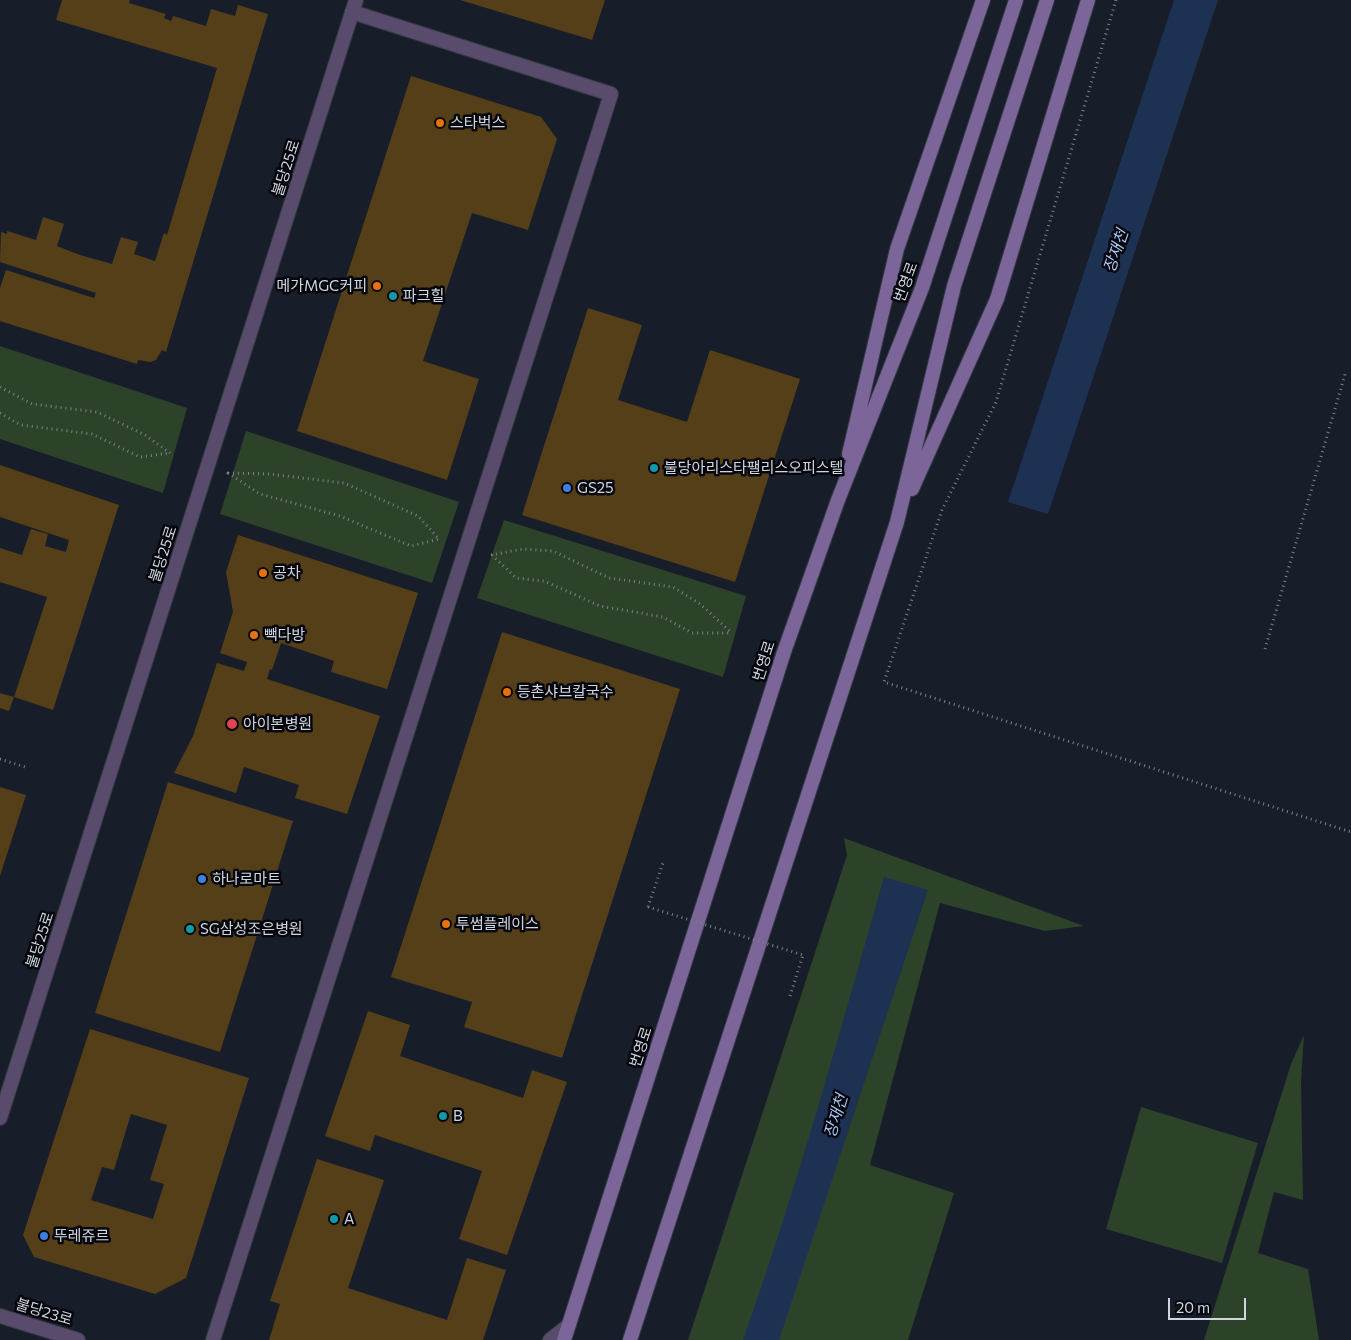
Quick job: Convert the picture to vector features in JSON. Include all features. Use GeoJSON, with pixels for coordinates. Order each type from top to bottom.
{"type":"FeatureCollection","features":[{"type":"Feature","properties":{"kind":"main road"},"geometry":{"type":"LineString","coordinates":[[838,500],[897,249],[983,0]]}},
{"type":"Feature","properties":{"kind":"main road","name":"번영로"},"geometry":{"type":"LineString","coordinates":[[564,1340],[781,662],[838,500],[922,288],[1016,0]]}},
{"type":"Feature","properties":{"kind":"main road"},"geometry":{"type":"LineString","coordinates":[[630,1340],[897,522],[954,286],[1047,0]]}},
{"type":"Feature","properties":{"kind":"main road"},"geometry":{"type":"LineString","coordinates":[[897,522],[997,299],[1088,0]]}},
{"type":"Feature","properties":{"kind":"street","name":"불당25로"},"geometry":{"type":"LineString","coordinates":[[0,1118],[354,6]]}},
{"type":"Feature","properties":{"kind":"street"},"geometry":{"type":"LineString","coordinates":[[213,1340],[611,94],[354,6]]}},
{"type":"Feature","properties":{"kind":"street","name":"불당23로"},"geometry":{"type":"LineString","coordinates":[[0,1316],[78,1340]]}},
{"type":"Feature","properties":{"kind":"street"},"geometry":{"type":"LineString","coordinates":[[550,1340],[569,1325]]}},
{"type":"Feature","properties":{"kind":"path"},"geometry":{"type":"LineString","coordinates":[[1116,0],[996,402],[942,510],[884,682],[1351,832]]}},
{"type":"Feature","properties":{"kind":"path"},"geometry":{"type":"LineString","coordinates":[[1265,649],[1346,370]]}},
{"type":"Feature","properties":{"kind":"path"},"geometry":{"type":"LineString","coordinates":[[0,387],[32,404],[97,412],[145,435],[170,453],[140,457],[92,434],[21,425],[0,413]]}},
{"type":"Feature","properties":{"kind":"path"},"geometry":{"type":"LineString","coordinates":[[228,473],[269,474],[344,483],[418,516],[439,539],[411,546],[340,516],[260,494],[228,473]]}},
{"type":"Feature","properties":{"kind":"path"},"geometry":{"type":"LineString","coordinates":[[524,549],[553,551],[609,578],[673,587],[700,604],[732,633],[692,633],[663,617],[600,606],[544,581],[516,578],[491,555],[524,549]]}},
{"type":"Feature","properties":{"kind":"path"},"geometry":{"type":"LineString","coordinates":[[0,759],[28,768]]}},
{"type":"Feature","properties":{"kind":"path"},"geometry":{"type":"LineString","coordinates":[[664,860],[648,907],[803,955],[790,996]]}},
{"type":"Feature","properties":{"kind":"green space"},"geometry":{"type":"Polygon","coordinates":[[[0,346],[187,408],[163,493],[0,439],[0,346]]]}},
{"type":"Feature","properties":{"kind":"green space"},"geometry":{"type":"Polygon","coordinates":[[[246,431],[459,502],[432,583],[220,514],[246,431]]]}},
{"type":"Feature","properties":{"kind":"green space"},"geometry":{"type":"Polygon","coordinates":[[[504,520],[746,596],[723,677],[477,598],[504,520]]]}},
{"type":"Feature","properties":{"kind":"green space"},"geometry":{"type":"Polygon","coordinates":[[[844,838],[1084,926],[1045,931],[940,903],[870,1165],[954,1193],[908,1340],[688,1340],[847,855],[844,838]]]}},
{"type":"Feature","properties":{"kind":"green space"},"geometry":{"type":"Polygon","coordinates":[[[1304,1035],[1301,1081],[1303,1200],[1274,1192],[1258,1253],[1308,1269],[1319,1340],[1204,1340],[1291,1064],[1304,1035]]]}},
{"type":"Feature","properties":{"kind":"green space"},"geometry":{"type":"Polygon","coordinates":[[[1141,1107],[1258,1143],[1222,1263],[1106,1229],[1141,1107]]]}},
{"type":"Feature","properties":{"kind":"water","name":"장재천"},"geometry":{"type":"Polygon","coordinates":[[[1174,0],[1218,0],[1048,514],[1008,502],[1174,0]]]}},
{"type":"Feature","properties":{"kind":"water","name":"장재천"},"geometry":{"type":"Polygon","coordinates":[[[884,877],[928,890],[779,1340],[743,1340],[800,1168],[884,877]]]}},
{"type":"Feature","properties":{"kind":"building"},"geometry":{"type":"Polygon","coordinates":[[[62,0],[130,0],[129,3],[166,14],[164,18],[171,21],[173,16],[206,26],[211,9],[235,16],[238,5],[268,14],[166,352],[162,350],[156,360],[150,362],[138,360],[137,364],[0,321],[0,288],[6,270],[94,298],[96,293],[0,262],[1,232],[7,234],[7,231],[36,240],[43,217],[64,224],[57,246],[112,264],[121,237],[138,242],[134,254],[155,261],[164,233],[167,235],[217,68],[56,20],[62,0]]]}},
{"type":"Feature","properties":{"kind":"building"},"geometry":{"type":"Polygon","coordinates":[[[460,0],[605,0],[592,40],[460,0]]]}},
{"type":"Feature","properties":{"kind":"building","name":"파크힐"},"geometry":{"type":"Polygon","coordinates":[[[411,76],[541,117],[557,139],[528,230],[472,213],[423,361],[479,379],[447,480],[297,431],[411,76]]]}},
{"type":"Feature","properties":{"kind":"building","name":"불당아리스타팰리스오피스텔"},"geometry":{"type":"Polygon","coordinates":[[[588,308],[642,325],[618,400],[687,422],[710,350],[800,379],[735,582],[522,515],[588,308]]]}},
{"type":"Feature","properties":{"kind":"building"},"geometry":{"type":"Polygon","coordinates":[[[0,465],[119,505],[53,710],[14,697],[47,597],[0,582],[0,548],[22,555],[31,529],[48,534],[45,546],[66,552],[69,540],[0,517],[0,465]]]}},
{"type":"Feature","properties":{"kind":"building"},"geometry":{"type":"Polygon","coordinates":[[[238,535],[418,593],[387,689],[331,672],[334,661],[281,643],[272,670],[270,669],[267,679],[380,716],[347,814],[295,798],[299,785],[244,767],[236,793],[174,773],[193,736],[217,663],[244,671],[247,662],[220,653],[233,612],[226,572],[238,535]]]}},
{"type":"Feature","properties":{"kind":"building"},"geometry":{"type":"Polygon","coordinates":[[[502,632],[680,689],[562,1058],[464,1027],[472,1002],[391,977],[502,632]]]}},
{"type":"Feature","properties":{"kind":"building"},"geometry":{"type":"Polygon","coordinates":[[[0,693],[14,697],[9,711],[0,708],[0,693]]]}},
{"type":"Feature","properties":{"kind":"building","name":"SG삼성조은병원"},"geometry":{"type":"Polygon","coordinates":[[[168,782],[293,821],[220,1052],[95,1013],[168,782]]]}},
{"type":"Feature","properties":{"kind":"building"},"geometry":{"type":"Polygon","coordinates":[[[0,787],[26,795],[0,876],[0,787]]]}},
{"type":"Feature","properties":{"kind":"building","name":"B"},"geometry":{"type":"Polygon","coordinates":[[[368,1011],[410,1025],[400,1056],[523,1098],[532,1070],[567,1082],[507,1255],[459,1239],[482,1171],[375,1135],[370,1151],[325,1136],[368,1011]]]}},
{"type":"Feature","properties":{"kind":"building"},"geometry":{"type":"Polygon","coordinates":[[[90,1029],[249,1078],[186,1278],[155,1294],[34,1257],[23,1235],[90,1029]],[[131,1114],[114,1170],[102,1167],[91,1200],[153,1219],[164,1184],[150,1180],[167,1125],[131,1114]]]}},
{"type":"Feature","properties":{"kind":"building","name":"A"},"geometry":{"type":"Polygon","coordinates":[[[317,1159],[384,1180],[348,1288],[447,1320],[467,1258],[506,1270],[483,1340],[269,1340],[280,1304],[270,1301],[317,1159]]]}},
{"type":"Feature","properties":{"kind":"place","name":"스타벅스"},"geometry":{"type":"Point","coordinates":[440,123]}},
{"type":"Feature","properties":{"kind":"place","name":"메가MGC커피"},"geometry":{"type":"Point","coordinates":[377,286]}},
{"type":"Feature","properties":{"kind":"place","name":"파크힐"},"geometry":{"type":"Point","coordinates":[393,296]}},
{"type":"Feature","properties":{"kind":"place","name":"불당아리스타팰리스오피스텔"},"geometry":{"type":"Point","coordinates":[654,468]}},
{"type":"Feature","properties":{"kind":"place","name":"GS25"},"geometry":{"type":"Point","coordinates":[567,488]}},
{"type":"Feature","properties":{"kind":"place","name":"공차"},"geometry":{"type":"Point","coordinates":[263,573]}},
{"type":"Feature","properties":{"kind":"place","name":"빽다방"},"geometry":{"type":"Point","coordinates":[254,635]}},
{"type":"Feature","properties":{"kind":"place","name":"등촌샤브칼국수"},"geometry":{"type":"Point","coordinates":[507,692]}},
{"type":"Feature","properties":{"kind":"place","name":"아이본병원"},"geometry":{"type":"Point","coordinates":[232,724]}},
{"type":"Feature","properties":{"kind":"place","name":"하나로마트"},"geometry":{"type":"Point","coordinates":[202,879]}},
{"type":"Feature","properties":{"kind":"place","name":"투썸플레이스"},"geometry":{"type":"Point","coordinates":[446,924]}},
{"type":"Feature","properties":{"kind":"place","name":"SG삼성조은병원"},"geometry":{"type":"Point","coordinates":[190,929]}},
{"type":"Feature","properties":{"kind":"place","name":"B"},"geometry":{"type":"Point","coordinates":[443,1116]}},
{"type":"Feature","properties":{"kind":"place","name":"A"},"geometry":{"type":"Point","coordinates":[334,1219]}},
{"type":"Feature","properties":{"kind":"place","name":"뚜레쥬르"},"geometry":{"type":"Point","coordinates":[44,1236]}}]}
